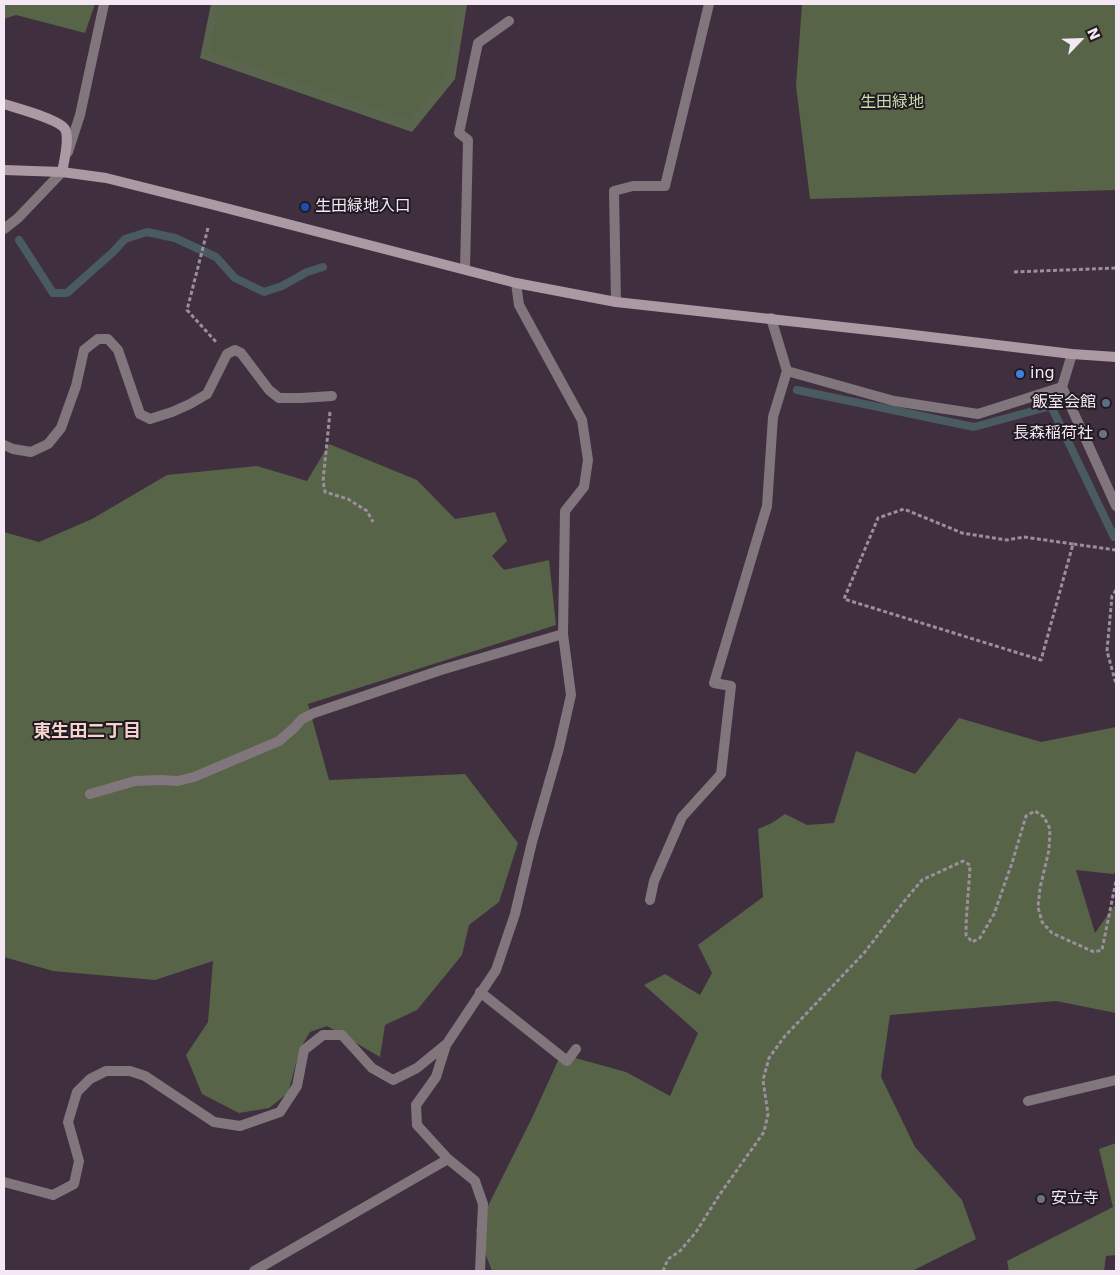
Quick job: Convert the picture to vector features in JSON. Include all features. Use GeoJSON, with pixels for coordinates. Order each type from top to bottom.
{"type":"FeatureCollection","features":[{"type":"Feature","properties":{"kind":"street"},"geometry":{"type":"LineString","coordinates":[[4,229],[18,218],[62,172],[80,115],[104,4]]}},
{"type":"Feature","properties":{"kind":"street"},"geometry":{"type":"LineString","coordinates":[[616,302],[614,191],[633,186],[665,186],[709,4]]}},
{"type":"Feature","properties":{"kind":"street"},"geometry":{"type":"LineString","coordinates":[[464,269],[468,140],[460,133],[478,43],[509,21]]}},
{"type":"Feature","properties":{"kind":"street"},"geometry":{"type":"LineString","coordinates":[[4,104],[62,125],[66,130],[66,148],[62,172]]}},
{"type":"Feature","properties":{"kind":"street"},"geometry":{"type":"LineString","coordinates":[[4,170],[62,172],[106,178],[516,283],[616,302],[771,318],[1072,354],[1116,356]]}},
{"type":"Feature","properties":{"kind":"street"},"geometry":{"type":"LineString","coordinates":[[480,1271],[482,1204],[475,1181],[448,1159],[417,1125],[416,1106],[436,1077],[446,1045],[496,970],[515,914],[532,842],[559,748],[571,695],[562,634],[565,511],[584,487],[588,460],[582,420],[519,305],[516,283]]}},
{"type":"Feature","properties":{"kind":"street"},"geometry":{"type":"LineString","coordinates":[[650,900],[654,881],[682,817],[721,774],[731,686],[714,683],[767,506],[773,417],[787,371],[771,318]]}},
{"type":"Feature","properties":{"kind":"street"},"geometry":{"type":"LineString","coordinates":[[4,445],[13,449],[31,452],[48,444],[61,428],[76,386],[84,350],[98,339],[108,339],[118,350],[140,414],[150,419],[172,412],[207,394],[227,354],[235,350],[242,353],[269,390],[279,398],[332,396]]}},
{"type":"Feature","properties":{"kind":"street"},"geometry":{"type":"LineString","coordinates":[[1072,354],[1062,387],[1116,506]]}},
{"type":"Feature","properties":{"kind":"street"},"geometry":{"type":"LineString","coordinates":[[787,371],[894,401],[978,414],[1062,387]]}},
{"type":"Feature","properties":{"kind":"street"},"geometry":{"type":"LineString","coordinates":[[90,794],[135,781],[178,781],[194,777],[279,741],[302,719],[314,713],[441,670],[562,634]]}},
{"type":"Feature","properties":{"kind":"street"},"geometry":{"type":"LineString","coordinates":[[480,992],[567,1061],[576,1049]]}},
{"type":"Feature","properties":{"kind":"street"},"geometry":{"type":"LineString","coordinates":[[4,1182],[53,1195],[74,1184],[79,1161],[68,1122],[77,1092],[90,1079],[106,1071],[130,1071],[145,1076],[214,1122],[240,1126],[280,1112],[297,1086],[304,1050],[323,1035],[342,1035],[372,1068],[393,1080],[417,1068],[446,1045]]}},
{"type":"Feature","properties":{"kind":"street"},"geometry":{"type":"LineString","coordinates":[[1028,1101],[1116,1080]]}},
{"type":"Feature","properties":{"kind":"street"},"geometry":{"type":"LineString","coordinates":[[254,1271],[448,1159]]}},
{"type":"Feature","properties":{"kind":"path"},"geometry":{"type":"LineString","coordinates":[[208,228],[187,310],[227,354]]}},
{"type":"Feature","properties":{"kind":"path"},"geometry":{"type":"LineString","coordinates":[[1014,272],[1116,268]]}},
{"type":"Feature","properties":{"kind":"path"},"geometry":{"type":"LineString","coordinates":[[332,396],[323,481],[325,492],[348,499],[367,511],[374,522]]}},
{"type":"Feature","properties":{"kind":"path"},"geometry":{"type":"LineString","coordinates":[[1073,544],[1042,660],[844,599],[878,518],[904,509],[962,533],[1007,540],[1024,537],[1116,550]]}},
{"type":"Feature","properties":{"kind":"path"},"geometry":{"type":"LineString","coordinates":[[1116,590],[1112,596],[1107,651],[1116,684]]}},
{"type":"Feature","properties":{"kind":"path"},"geometry":{"type":"LineString","coordinates":[[662,1271],[668,1259],[680,1250],[696,1232],[720,1194],[764,1132],[768,1114],[763,1080],[769,1058],[785,1036],[864,953],[922,880],[963,861],[970,865],[966,935],[972,942],[980,938],[994,914],[1026,816],[1035,811],[1044,817],[1050,829],[1049,850],[1040,888],[1038,907],[1042,922],[1052,933],[1094,952],[1102,950],[1116,881]]}},
{"type":"Feature","properties":{"kind":"green space"},"geometry":{"type":"Polygon","coordinates":[[[4,4],[95,4],[85,33],[16,15],[4,19],[4,4]]]}},
{"type":"Feature","properties":{"kind":"green space"},"geometry":{"type":"Polygon","coordinates":[[[211,4],[467,4],[455,79],[412,132],[200,58],[211,4]]]}},
{"type":"Feature","properties":{"kind":"green space"},"geometry":{"type":"Polygon","coordinates":[[[219,4],[457,4],[446,76],[410,120],[210,52],[219,4]]]}},
{"type":"Feature","properties":{"kind":"green space","name":"生田緑地"},"geometry":{"type":"Polygon","coordinates":[[[802,4],[1116,4],[1116,190],[810,199],[796,86],[802,4]]]}},
{"type":"Feature","properties":{"kind":"green space"},"geometry":{"type":"Polygon","coordinates":[[[329,444],[417,480],[455,519],[495,512],[507,541],[492,556],[504,570],[549,560],[556,625],[308,704],[329,780],[465,774],[518,843],[499,902],[469,925],[462,955],[417,1010],[385,1025],[380,1057],[327,1026],[310,1032],[300,1049],[288,1093],[269,1108],[239,1113],[202,1094],[186,1055],[208,1022],[213,961],[155,980],[53,971],[4,957],[4,532],[39,542],[92,519],[167,475],[257,466],[307,481],[329,444]]]}},
{"type":"Feature","properties":{"kind":"green space"},"geometry":{"type":"Polygon","coordinates":[[[959,718],[1041,742],[1116,727],[1116,872],[1113,874],[1076,870],[1095,933],[1114,906],[1116,906],[1116,1013],[1056,1001],[890,1015],[881,1077],[915,1147],[962,1200],[976,1239],[912,1271],[492,1271],[476,1230],[532,1118],[561,1054],[626,1072],[670,1096],[698,1033],[644,985],[665,974],[700,995],[712,973],[698,945],[763,897],[758,829],[772,823],[785,814],[807,825],[834,823],[856,751],[915,774],[959,718]]]}},
{"type":"Feature","properties":{"kind":"green space"},"geometry":{"type":"Polygon","coordinates":[[[1116,1143],[1116,1255],[1106,1256],[1104,1271],[1009,1271],[1007,1261],[1113,1207],[1099,1149],[1116,1143]]]}},
{"type":"Feature","properties":{"kind":"waterway"},"geometry":{"type":"LineString","coordinates":[[19,240],[53,293],[67,293],[125,239],[147,232],[175,238],[216,257],[235,278],[264,292],[282,286],[307,272],[323,267]]}},
{"type":"Feature","properties":{"kind":"waterway"},"geometry":{"type":"LineString","coordinates":[[797,390],[974,427],[1051,406],[1114,537]]}},
{"type":"Feature","properties":{"kind":"place","name":"生田緑地入口"},"geometry":{"type":"Point","coordinates":[305,207]}},
{"type":"Feature","properties":{"kind":"place","name":"ing"},"geometry":{"type":"Point","coordinates":[1020,374]}},
{"type":"Feature","properties":{"kind":"place","name":"飯室会館"},"geometry":{"type":"Point","coordinates":[1106,403]}},
{"type":"Feature","properties":{"kind":"place","name":"長森稲荷社"},"geometry":{"type":"Point","coordinates":[1103,434]}},
{"type":"Feature","properties":{"kind":"place","name":"安立寺"},"geometry":{"type":"Point","coordinates":[1041,1199]}},
{"type":"Feature","properties":{"kind":"district","name":"東生田二丁目"},"geometry":{"type":"Point","coordinates":[87,732]}}]}
